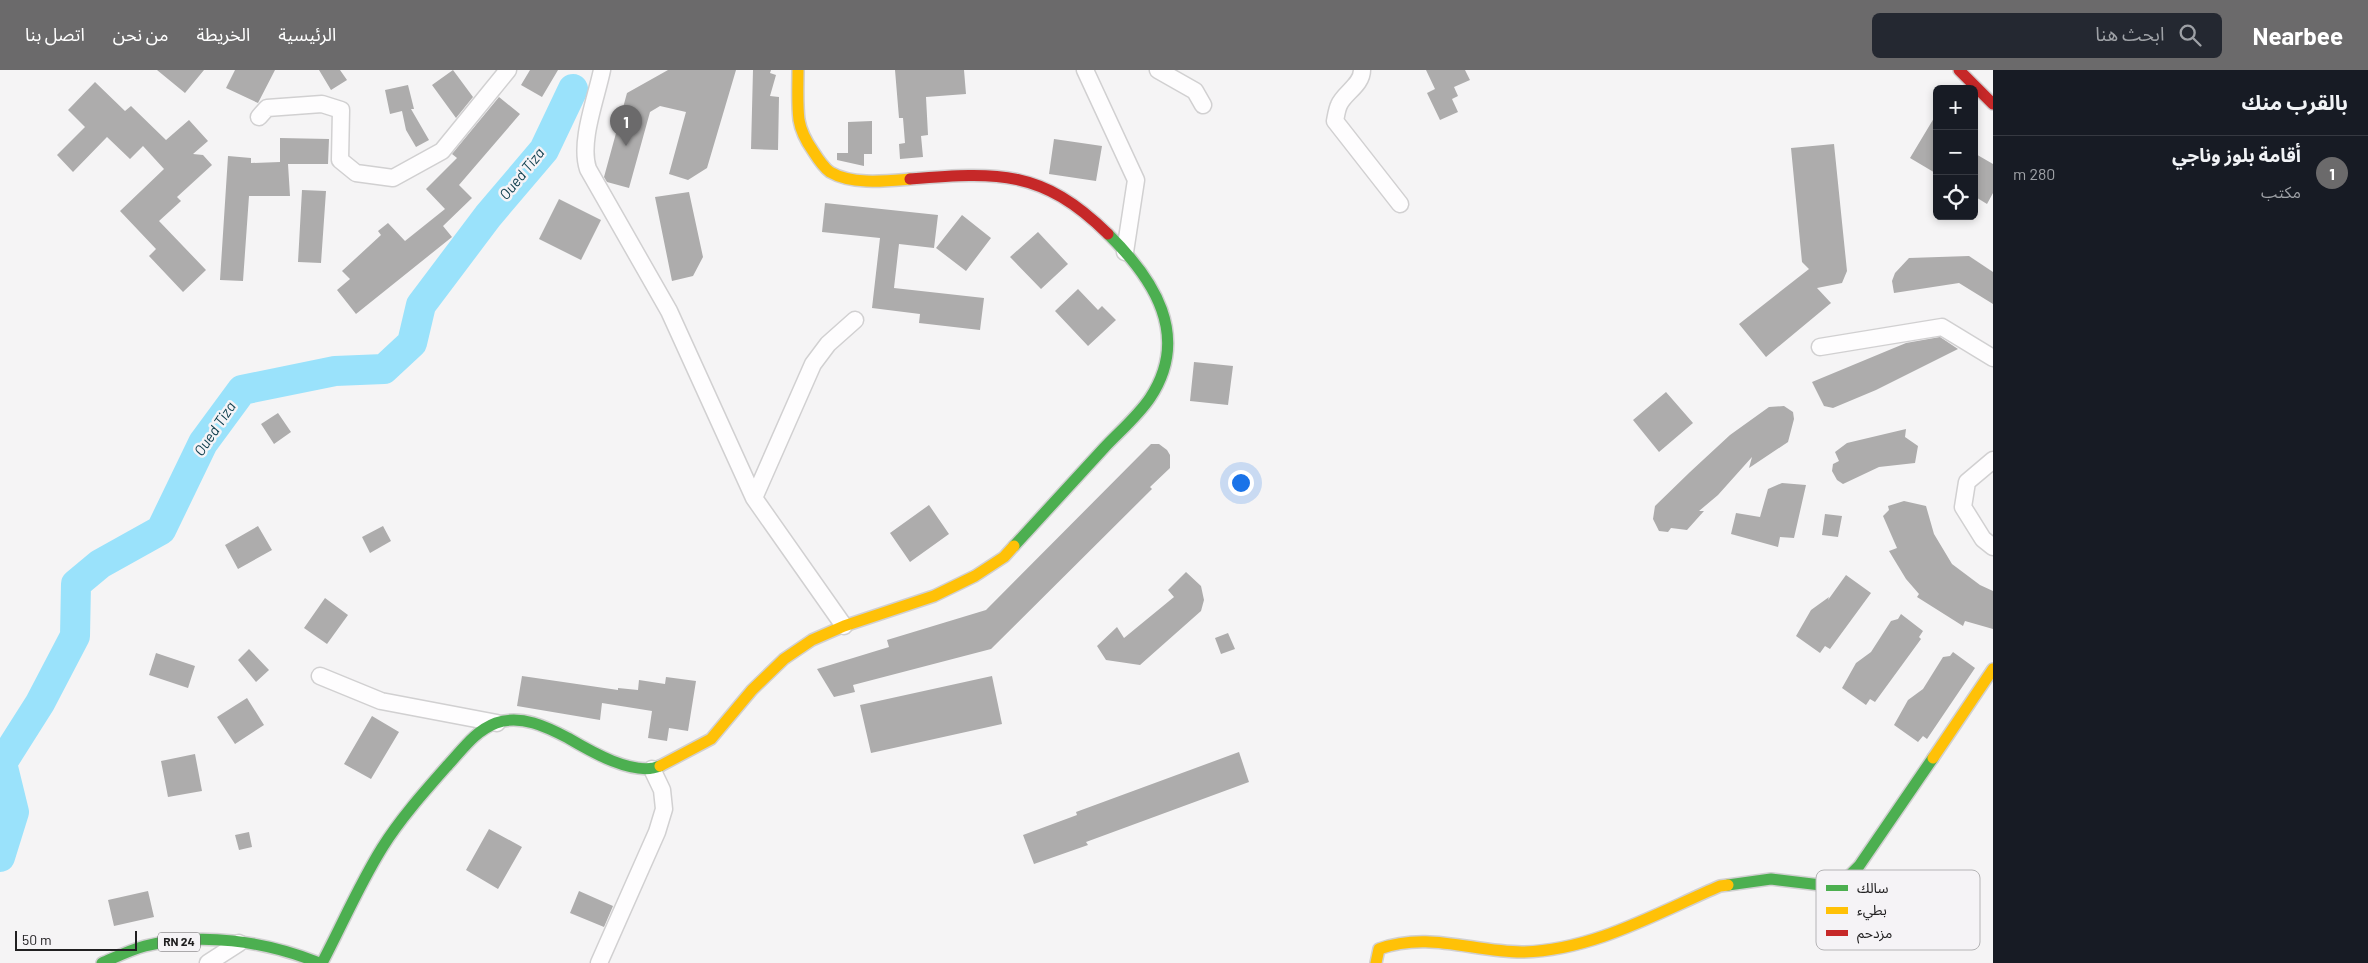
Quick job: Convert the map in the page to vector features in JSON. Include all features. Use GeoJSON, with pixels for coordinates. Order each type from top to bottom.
{"type":"FeatureCollection","features":[{"type":"Feature","properties":{"kind":"main road"},"geometry":{"type":"LineString","coordinates":[[318,963],[382,848],[422,794],[476,734],[497,723],[516,720],[546,726],[592,752],[622,764],[652,768],[680,757],[711,739],[752,690],[784,659],[812,640],[844,626],[934,596],[975,576],[1004,557],[1150,398],[1164,372],[1169,347],[1168,321],[1151,287],[1125,252],[1088,214],[1055,191],[1028,180],[990,174],[892,180],[851,178],[831,172],[818,159],[804,137],[800,119],[798,70]]}},
{"type":"Feature","properties":{"kind":"main road"},"geometry":{"type":"LineString","coordinates":[[1959,70],[1993,104]]}},
{"type":"Feature","properties":{"kind":"main road"},"geometry":{"type":"LineString","coordinates":[[1856,870],[1993,669]]}},
{"type":"Feature","properties":{"kind":"main road"},"geometry":{"type":"LineString","coordinates":[[1376,963],[1379,949],[1395,943],[1418,940],[1521,952],[1558,948],[1600,937],[1720,886],[1771,879],[1816,885]]}},
{"type":"Feature","properties":{"kind":"main road","name":"RN 24"},"geometry":{"type":"LineString","coordinates":[[102,963],[145,946],[205,940],[252,947],[284,949],[318,963]]}},
{"type":"Feature","properties":{"kind":"main road","name":"RN 24"},"geometry":{"type":"LineString","coordinates":[[252,947],[289,963]]}},
{"type":"Feature","properties":{"kind":"street"},"geometry":{"type":"LineString","coordinates":[[259,117],[267,108],[322,104],[341,110],[340,160],[356,172],[393,178],[442,152],[508,70]]}},
{"type":"Feature","properties":{"kind":"street"},"geometry":{"type":"LineString","coordinates":[[602,70],[584,157],[588,169],[669,311],[754,498],[844,626]]}},
{"type":"Feature","properties":{"kind":"street"},"geometry":{"type":"LineString","coordinates":[[1086,70],[1136,180],[1125,252]]}},
{"type":"Feature","properties":{"kind":"street"},"geometry":{"type":"LineString","coordinates":[[1158,70],[1195,91],[1202,105]]}},
{"type":"Feature","properties":{"kind":"street"},"geometry":{"type":"LineString","coordinates":[[1362,70],[1362,74],[1351,91],[1339,104],[1335,121],[1400,204]]}},
{"type":"Feature","properties":{"kind":"street"},"geometry":{"type":"LineString","coordinates":[[754,498],[813,364],[828,344],[855,320]]}},
{"type":"Feature","properties":{"kind":"street"},"geometry":{"type":"LineString","coordinates":[[1820,347],[1942,328],[1993,358]]}},
{"type":"Feature","properties":{"kind":"street"},"geometry":{"type":"LineString","coordinates":[[1993,460],[1967,482],[1963,507],[1984,539],[1993,547]]}},
{"type":"Feature","properties":{"kind":"street"},"geometry":{"type":"LineString","coordinates":[[320,676],[381,701],[497,723]]}},
{"type":"Feature","properties":{"kind":"street"},"geometry":{"type":"LineString","coordinates":[[599,963],[657,832],[664,809],[662,790],[652,768]]}},
{"type":"Feature","properties":{"kind":"street"},"geometry":{"type":"LineString","coordinates":[[208,963],[252,947]]}},
{"type":"Feature","properties":{"kind":"building"},"geometry":{"type":"Polygon","coordinates":[[[157,70],[204,70],[185,93],[157,70]]]}},
{"type":"Feature","properties":{"kind":"building"},"geometry":{"type":"Polygon","coordinates":[[[235,70],[275,70],[258,103],[226,88],[235,70]]]}},
{"type":"Feature","properties":{"kind":"building"},"geometry":{"type":"Polygon","coordinates":[[[319,70],[340,70],[347,80],[331,90],[319,70]]]}},
{"type":"Feature","properties":{"kind":"building"},"geometry":{"type":"Polygon","coordinates":[[[453,70],[473,97],[456,118],[432,85],[453,70]]]}},
{"type":"Feature","properties":{"kind":"building"},"geometry":{"type":"Polygon","coordinates":[[[530,70],[558,70],[542,97],[521,85],[530,70]]]}},
{"type":"Feature","properties":{"kind":"building"},"geometry":{"type":"Polygon","coordinates":[[[668,70],[736,70],[707,168],[688,180],[669,174],[686,112],[660,106],[650,112],[629,188],[607,182],[604,177],[627,93],[668,70]]]}},
{"type":"Feature","properties":{"kind":"building"},"geometry":{"type":"Polygon","coordinates":[[[753,70],[771,70],[770,73],[776,75],[770,96],[779,97],[778,150],[751,149],[753,70]]]}},
{"type":"Feature","properties":{"kind":"building"},"geometry":{"type":"Polygon","coordinates":[[[895,70],[964,70],[966,94],[926,97],[928,135],[921,136],[923,157],[900,159],[899,144],[905,143],[903,118],[899,118],[895,70]]]}},
{"type":"Feature","properties":{"kind":"building"},"geometry":{"type":"Polygon","coordinates":[[[1426,70],[1465,70],[1470,80],[1454,87],[1458,96],[1452,99],[1458,112],[1440,120],[1427,93],[1435,89],[1426,70]]]}},
{"type":"Feature","properties":{"kind":"building"},"geometry":{"type":"Polygon","coordinates":[[[95,82],[125,111],[131,106],[166,140],[189,120],[208,141],[193,154],[203,155],[212,165],[177,197],[181,201],[159,221],[206,270],[183,292],[149,256],[156,249],[120,211],[164,169],[143,146],[130,159],[107,137],[73,172],[57,155],[85,127],[68,110],[95,82]]]}},
{"type":"Feature","properties":{"kind":"building"},"geometry":{"type":"Polygon","coordinates":[[[408,85],[414,109],[411,109],[429,140],[416,147],[406,130],[402,111],[390,114],[385,90],[408,85]]]}},
{"type":"Feature","properties":{"kind":"building"},"geometry":{"type":"Polygon","coordinates":[[[499,97],[520,114],[459,185],[472,198],[443,226],[452,237],[356,314],[337,290],[350,279],[342,271],[381,235],[378,231],[388,223],[405,241],[445,209],[426,189],[457,158],[452,154],[499,97]]]}},
{"type":"Feature","properties":{"kind":"building"},"geometry":{"type":"Polygon","coordinates":[[[1933,120],[1933,172],[1910,158],[1933,120]]]}},
{"type":"Feature","properties":{"kind":"building"},"geometry":{"type":"Polygon","coordinates":[[[872,121],[872,154],[864,154],[864,166],[837,160],[837,153],[848,153],[848,122],[872,121]]]}},
{"type":"Feature","properties":{"kind":"building"},"geometry":{"type":"Polygon","coordinates":[[[280,138],[329,139],[328,164],[288,164],[290,196],[249,196],[243,281],[220,280],[228,156],[251,158],[251,163],[280,162],[280,138]]]}},
{"type":"Feature","properties":{"kind":"building"},"geometry":{"type":"Polygon","coordinates":[[[1054,139],[1102,146],[1096,181],[1049,174],[1054,139]]]}},
{"type":"Feature","properties":{"kind":"building"},"geometry":{"type":"Polygon","coordinates":[[[1834,144],[1847,271],[1842,283],[1817,288],[1831,303],[1766,357],[1739,324],[1809,269],[1802,262],[1791,148],[1834,144]]]}},
{"type":"Feature","properties":{"kind":"building"},"geometry":{"type":"Polygon","coordinates":[[[1978,155],[1993,164],[1993,193],[1987,204],[1978,198],[1978,155]]]}},
{"type":"Feature","properties":{"kind":"building"},"geometry":{"type":"Polygon","coordinates":[[[302,190],[326,191],[321,263],[298,262],[302,190]]]}},
{"type":"Feature","properties":{"kind":"building"},"geometry":{"type":"Polygon","coordinates":[[[689,192],[703,257],[693,276],[672,281],[655,197],[689,192]]]}},
{"type":"Feature","properties":{"kind":"building"},"geometry":{"type":"Polygon","coordinates":[[[559,199],[601,220],[581,260],[539,239],[559,199]]]}},
{"type":"Feature","properties":{"kind":"building"},"geometry":{"type":"Polygon","coordinates":[[[825,203],[938,215],[934,248],[899,244],[894,288],[984,298],[980,330],[919,323],[920,314],[872,308],[880,238],[822,232],[825,203]]]}},
{"type":"Feature","properties":{"kind":"building"},"geometry":{"type":"Polygon","coordinates":[[[962,215],[991,238],[966,271],[936,248],[962,215]]]}},
{"type":"Feature","properties":{"kind":"building"},"geometry":{"type":"Polygon","coordinates":[[[1038,232],[1068,264],[1041,289],[1010,257],[1038,232]]]}},
{"type":"Feature","properties":{"kind":"building"},"geometry":{"type":"Polygon","coordinates":[[[1969,256],[1993,272],[1993,304],[1959,283],[1894,293],[1892,281],[1895,273],[1909,258],[1969,256]]]}},
{"type":"Feature","properties":{"kind":"building"},"geometry":{"type":"Polygon","coordinates":[[[1078,289],[1098,310],[1102,306],[1116,320],[1088,346],[1055,311],[1078,289]]]}},
{"type":"Feature","properties":{"kind":"building"},"geometry":{"type":"Polygon","coordinates":[[[1940,337],[1958,349],[1876,390],[1833,408],[1824,406],[1812,382],[1906,343],[1940,337]]]}},
{"type":"Feature","properties":{"kind":"building"},"geometry":{"type":"Polygon","coordinates":[[[1194,362],[1233,366],[1228,405],[1190,401],[1194,362]]]}},
{"type":"Feature","properties":{"kind":"building"},"geometry":{"type":"Polygon","coordinates":[[[1666,392],[1693,423],[1659,452],[1633,420],[1666,392]]]}},
{"type":"Feature","properties":{"kind":"building"},"geometry":{"type":"Polygon","coordinates":[[[1784,406],[1793,412],[1794,419],[1788,442],[1749,468],[1752,457],[1718,495],[1699,511],[1704,511],[1687,530],[1671,528],[1668,532],[1659,531],[1653,519],[1655,506],[1730,435],[1769,407],[1784,406]]]}},
{"type":"Feature","properties":{"kind":"building"},"geometry":{"type":"Polygon","coordinates":[[[278,413],[291,432],[274,444],[261,424],[278,413]]]}},
{"type":"Feature","properties":{"kind":"building"},"geometry":{"type":"Polygon","coordinates":[[[1906,429],[1905,437],[1918,446],[1915,463],[1879,467],[1843,484],[1837,480],[1832,471],[1833,464],[1839,461],[1835,452],[1847,443],[1906,429]]]}},
{"type":"Feature","properties":{"kind":"building"},"geometry":{"type":"Polygon","coordinates":[[[1151,444],[1159,444],[1167,450],[1170,455],[1170,468],[1150,487],[1152,489],[991,649],[853,685],[855,692],[834,697],[817,669],[889,647],[887,640],[986,610],[1151,444]]]}},
{"type":"Feature","properties":{"kind":"building"},"geometry":{"type":"Polygon","coordinates":[[[1782,483],[1806,485],[1794,538],[1780,537],[1778,547],[1731,534],[1736,513],[1760,517],[1768,489],[1782,483]]]}},
{"type":"Feature","properties":{"kind":"building"},"geometry":{"type":"Polygon","coordinates":[[[1904,501],[1926,506],[1934,534],[1952,564],[1980,585],[1993,591],[1993,629],[1965,621],[1963,626],[1917,597],[1919,594],[1906,579],[1889,551],[1897,548],[1883,516],[1889,510],[1888,506],[1904,501]]]}},
{"type":"Feature","properties":{"kind":"building"},"geometry":{"type":"Polygon","coordinates":[[[929,505],[949,534],[910,562],[890,533],[929,505]]]}},
{"type":"Feature","properties":{"kind":"building"},"geometry":{"type":"Polygon","coordinates":[[[1825,514],[1842,516],[1838,537],[1822,535],[1825,514]]]}},
{"type":"Feature","properties":{"kind":"building"},"geometry":{"type":"Polygon","coordinates":[[[258,526],[272,550],[238,569],[225,545],[258,526]]]}},
{"type":"Feature","properties":{"kind":"building"},"geometry":{"type":"Polygon","coordinates":[[[383,526],[391,541],[370,553],[362,537],[383,526]]]}},
{"type":"Feature","properties":{"kind":"building"},"geometry":{"type":"Polygon","coordinates":[[[1186,572],[1201,586],[1204,600],[1201,611],[1140,665],[1106,660],[1097,646],[1117,627],[1124,638],[1174,597],[1168,590],[1186,572]]]}},
{"type":"Feature","properties":{"kind":"building"},"geometry":{"type":"Polygon","coordinates":[[[1846,575],[1871,593],[1830,649],[1825,646],[1820,653],[1796,636],[1811,610],[1829,597],[1828,600],[1846,575]]]}},
{"type":"Feature","properties":{"kind":"building"},"geometry":{"type":"Polygon","coordinates":[[[325,598],[348,615],[327,644],[304,628],[325,598]]]}},
{"type":"Feature","properties":{"kind":"building"},"geometry":{"type":"Polygon","coordinates":[[[1901,614],[1923,631],[1919,637],[1921,639],[1875,702],[1870,699],[1866,705],[1842,688],[1856,663],[1871,652],[1891,621],[1898,619],[1901,614]]]}},
{"type":"Feature","properties":{"kind":"building"},"geometry":{"type":"Polygon","coordinates":[[[1228,633],[1235,649],[1221,654],[1215,638],[1228,633]]]}},
{"type":"Feature","properties":{"kind":"building"},"geometry":{"type":"Polygon","coordinates":[[[249,649],[269,670],[256,682],[238,660],[249,649]]]}},
{"type":"Feature","properties":{"kind":"building"},"geometry":{"type":"Polygon","coordinates":[[[1953,652],[1975,668],[1927,739],[1923,736],[1918,742],[1894,725],[1908,700],[1923,689],[1943,657],[1950,656],[1953,652]]]}},
{"type":"Feature","properties":{"kind":"building"},"geometry":{"type":"Polygon","coordinates":[[[156,653],[195,666],[188,688],[149,675],[156,653]]]}},
{"type":"Feature","properties":{"kind":"building"},"geometry":{"type":"Polygon","coordinates":[[[522,676],[618,690],[618,688],[638,690],[639,680],[665,684],[666,677],[696,681],[688,731],[669,728],[667,741],[648,738],[652,711],[602,703],[600,720],[517,706],[522,676]]]}},
{"type":"Feature","properties":{"kind":"building"},"geometry":{"type":"Polygon","coordinates":[[[992,676],[1002,724],[871,753],[860,705],[992,676]]]}},
{"type":"Feature","properties":{"kind":"building"},"geometry":{"type":"Polygon","coordinates":[[[247,698],[264,725],[235,744],[217,717],[247,698]]]}},
{"type":"Feature","properties":{"kind":"building"},"geometry":{"type":"Polygon","coordinates":[[[372,716],[399,732],[371,779],[344,764],[372,716]]]}},
{"type":"Feature","properties":{"kind":"building"},"geometry":{"type":"Polygon","coordinates":[[[1239,752],[1249,782],[1086,842],[1088,845],[1034,864],[1023,835],[1077,815],[1076,812],[1239,752]]]}},
{"type":"Feature","properties":{"kind":"building"},"geometry":{"type":"Polygon","coordinates":[[[195,754],[202,791],[168,797],[161,761],[195,754]]]}},
{"type":"Feature","properties":{"kind":"building"},"geometry":{"type":"Polygon","coordinates":[[[489,829],[522,847],[498,889],[466,870],[489,829]]]}},
{"type":"Feature","properties":{"kind":"building"},"geometry":{"type":"Polygon","coordinates":[[[249,832],[252,847],[239,850],[235,835],[249,832]]]}},
{"type":"Feature","properties":{"kind":"building"},"geometry":{"type":"Polygon","coordinates":[[[148,891],[154,917],[114,926],[108,900],[148,891]]]}},
{"type":"Feature","properties":{"kind":"building"},"geometry":{"type":"Polygon","coordinates":[[[579,891],[613,906],[604,927],[570,913],[579,891]]]}},
{"type":"Feature","properties":{"kind":"waterway","name":"Oued Tiza"},"geometry":{"type":"LineString","coordinates":[[0,857],[14,812],[2,763],[40,703],[75,636],[76,584],[100,564],[161,530],[203,443],[242,390],[335,371],[384,369],[412,343],[421,305],[488,216],[544,150],[573,89]]}},
{"type":"Feature","properties":{"kind":"traffic: fast"},"geometry":{"type":"LineString","coordinates":[[1014,546],[1140,411],[1150,398],[1162,375],[1167,353],[1167,331],[1162,310],[1140,270],[1108,234]]}},
{"type":"Feature","properties":{"kind":"traffic: fast"},"geometry":{"type":"LineString","coordinates":[[322,963],[366,876],[389,837],[413,805],[464,747],[489,726],[515,720],[534,723],[612,761],[638,768],[660,766]]}},
{"type":"Feature","properties":{"kind":"traffic: fast"},"geometry":{"type":"LineString","coordinates":[[1855,870],[1933,758]]}},
{"type":"Feature","properties":{"kind":"traffic: fast"},"geometry":{"type":"LineString","coordinates":[[1728,885],[1771,879],[1816,884]]}},
{"type":"Feature","properties":{"kind":"traffic: fast"},"geometry":{"type":"LineString","coordinates":[[102,963],[145,946],[166,942],[210,939],[254,944],[317,962]]}},
{"type":"Feature","properties":{"kind":"traffic: slow"},"geometry":{"type":"LineString","coordinates":[[798,70],[798,108],[802,132],[825,168],[848,179],[880,181],[910,179]]}},
{"type":"Feature","properties":{"kind":"traffic: slow"},"geometry":{"type":"LineString","coordinates":[[660,766],[711,739],[752,690],[784,659],[812,640],[844,626],[934,596],[975,576],[1004,557],[1014,546]]}},
{"type":"Feature","properties":{"kind":"traffic: slow"},"geometry":{"type":"LineString","coordinates":[[1933,758],[1993,669]]}},
{"type":"Feature","properties":{"kind":"traffic: slow"},"geometry":{"type":"LineString","coordinates":[[1376,963],[1379,949],[1415,942],[1433,942],[1522,952],[1574,945],[1624,929],[1720,886],[1728,885]]}},
{"type":"Feature","properties":{"kind":"traffic: jam"},"geometry":{"type":"LineString","coordinates":[[1959,70],[1993,104]]}},
{"type":"Feature","properties":{"kind":"traffic: jam"},"geometry":{"type":"LineString","coordinates":[[910,179],[994,176],[1040,186],[1062,197],[1108,234]]}},
{"type":"Feature","properties":{"kind":"place","name":"أقامة بلوز وناجي"},"geometry":{"type":"Point","coordinates":[626,146]}}]}
